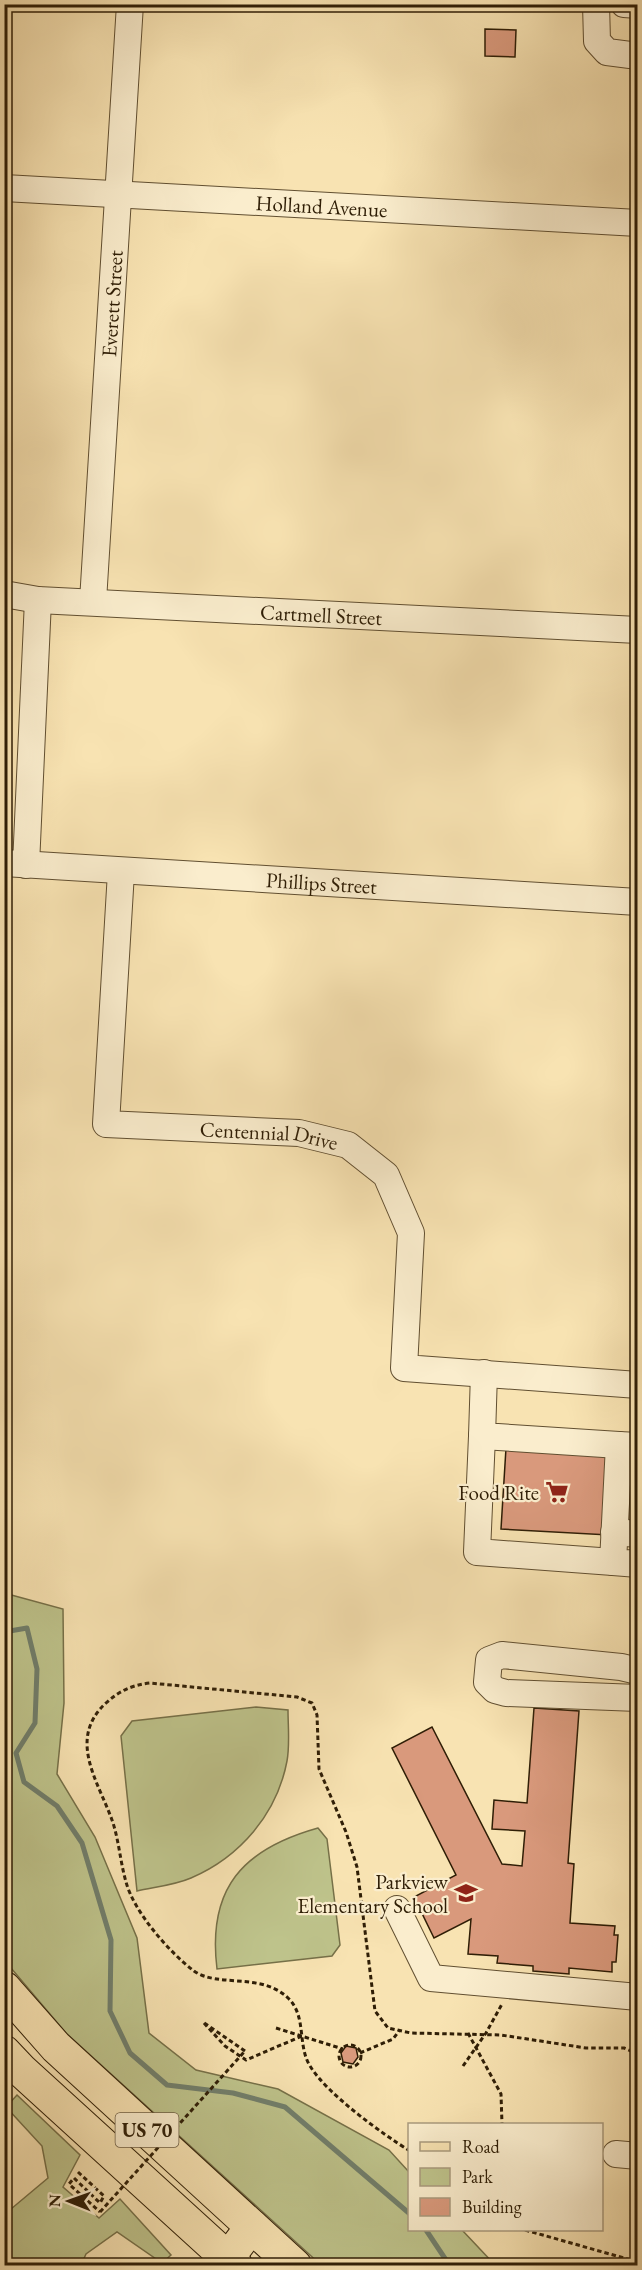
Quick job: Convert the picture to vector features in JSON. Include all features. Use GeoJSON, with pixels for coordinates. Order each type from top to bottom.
{"type":"FeatureCollection","features":[{"type":"Feature","properties":{"kind":"highway","name":"US 70"},"geometry":{"type":"LineString","coordinates":[[4,1988],[56,2047],[296,2265]]}},
{"type":"Feature","properties":{"kind":"highway","name":"US 70"},"geometry":{"type":"LineString","coordinates":[[4,2052],[22,2072],[228,2263]]}},
{"type":"Feature","properties":{"kind":"main road"},"geometry":{"type":"LineString","coordinates":[[228,2263],[252,2226]]}},
{"type":"Feature","properties":{"kind":"street","name":"Everett Street"},"geometry":{"type":"LineString","coordinates":[[93,601],[130,4]]}},
{"type":"Feature","properties":{"kind":"street"},"geometry":{"type":"LineString","coordinates":[[596,4],[597,41],[607,52],[638,56]]}},
{"type":"Feature","properties":{"kind":"street"},"geometry":{"type":"LineString","coordinates":[[624,4],[638,5]]}},
{"type":"Feature","properties":{"kind":"street","name":"Holland Avenue"},"geometry":{"type":"LineString","coordinates":[[4,188],[638,223]]}},
{"type":"Feature","properties":{"kind":"street","name":"Cartmell Street"},"geometry":{"type":"LineString","coordinates":[[4,594],[38,600],[638,630]]}},
{"type":"Feature","properties":{"kind":"street"},"geometry":{"type":"LineString","coordinates":[[15,864],[38,600]]}},
{"type":"Feature","properties":{"kind":"street","name":"Phillips Street"},"geometry":{"type":"LineString","coordinates":[[15,864],[638,902]]}},
{"type":"Feature","properties":{"kind":"street","name":"Centennial Drive"},"geometry":{"type":"LineString","coordinates":[[120,872],[106,1124],[299,1133],[348,1145],[386,1175],[411,1233],[404,1368],[638,1385]]}},
{"type":"Feature","properties":{"kind":"street"},"geometry":{"type":"LineString","coordinates":[[482,1436],[628,1446],[625,1563],[477,1552],[484,1373]]}},
{"type":"Feature","properties":{"kind":"street"},"geometry":{"type":"LineString","coordinates":[[638,1671],[621,1667],[502,1655],[489,1660],[487,1682],[495,1690],[506,1693],[638,1698]]}},
{"type":"Feature","properties":{"kind":"street"},"geometry":{"type":"LineString","coordinates":[[397,1909],[431,1978],[638,1997]]}},
{"type":"Feature","properties":{"kind":"path"},"geometry":{"type":"LineString","coordinates":[[408,2150],[385,2134],[323,2082],[310,2066],[304,2052],[294,2005],[287,1997],[256,1982],[216,1978],[194,1971],[145,1918],[130,1895],[113,1822],[93,1777],[86,1747],[93,1718],[115,1695],[127,1688],[150,1683],[297,1698],[312,1703],[317,1715],[319,1769],[346,1832],[357,1867],[375,2012],[383,2024],[399,2031],[486,2033],[586,2048],[624,2048],[638,2054]]}},
{"type":"Feature","properties":{"kind":"path"},"geometry":{"type":"LineString","coordinates":[[463,2066],[498,2013],[509,1985]]}},
{"type":"Feature","properties":{"kind":"path"},"geometry":{"type":"LineString","coordinates":[[78,2172],[104,2196],[100,2203],[74,2178],[69,2184],[100,2212],[230,2068],[238,2060],[245,2052],[203,2022],[225,2046],[239,2055],[246,2060],[302,2036]]}},
{"type":"Feature","properties":{"kind":"path"},"geometry":{"type":"LineString","coordinates":[[276,2028],[343,2049]]}},
{"type":"Feature","properties":{"kind":"path"},"geometry":{"type":"LineString","coordinates":[[360,2053],[393,2039],[399,2031]]}},
{"type":"Feature","properties":{"kind":"path"},"geometry":{"type":"LineString","coordinates":[[468,2033],[501,2094],[502,2123]]}},
{"type":"Feature","properties":{"kind":"path"},"geometry":{"type":"LineString","coordinates":[[346,2045],[358,2047],[360,2053],[361,2058],[354,2067],[341,2065],[338,2054],[346,2045]]}},
{"type":"Feature","properties":{"kind":"path"},"geometry":{"type":"LineString","coordinates":[[532,2231],[638,2262]]}},
{"type":"Feature","properties":{"kind":"green space"},"geometry":{"type":"Polygon","coordinates":[[[4,1593],[63,1609],[64,1703],[57,1774],[95,1837],[137,1938],[149,2033],[196,2070],[278,2089],[389,2150],[408,2171],[408,2231],[463,2231],[495,2265],[321,2265],[66,2033],[5,1961],[4,1593]]]}},
{"type":"Feature","properties":{"kind":"green space"},"geometry":{"type":"Polygon","coordinates":[[[256,1707],[288,1710],[287,1761],[275,1799],[265,1816],[240,1846],[209,1869],[178,1882],[137,1891],[121,1736],[132,1721],[256,1707]]]}},
{"type":"Feature","properties":{"kind":"green space"},"geometry":{"type":"Polygon","coordinates":[[[318,1828],[327,1839],[340,1945],[332,1956],[217,1969],[215,1941],[218,1916],[225,1894],[236,1876],[250,1860],[269,1847],[318,1828]]]}},
{"type":"Feature","properties":{"kind":"green space"},"geometry":{"type":"Polygon","coordinates":[[[17,2095],[80,2155],[63,2187],[99,2218],[120,2199],[171,2255],[162,2263],[117,2232],[86,2254],[81,2265],[5,2265],[5,2214],[48,2178],[42,2146],[6,2107],[17,2095]]]}},
{"type":"Feature","properties":{"kind":"building"},"geometry":{"type":"Polygon","coordinates":[[[485,29],[516,30],[515,57],[485,56],[485,29]]]}},
{"type":"Feature","properties":{"kind":"building","name":"Food Rite"},"geometry":{"type":"Polygon","coordinates":[[[506,1448],[614,1455],[609,1535],[501,1529],[506,1448]]]}},
{"type":"Feature","properties":{"kind":"building"},"geometry":{"type":"Polygon","coordinates":[[[534,1708],[579,1711],[568,1863],[574,1864],[570,1923],[615,1926],[614,1935],[618,1935],[616,1962],[612,1962],[612,1972],[569,1968],[569,1974],[533,1971],[533,1966],[497,1963],[498,1956],[468,1954],[471,1919],[434,1938],[414,1897],[456,1875],[392,1748],[432,1727],[502,1864],[522,1866],[525,1831],[492,1829],[494,1800],[527,1803],[534,1708]]]}},
{"type":"Feature","properties":{"kind":"building"},"geometry":{"type":"Polygon","coordinates":[[[346,2046],[356,2048],[358,2057],[353,2064],[343,2062],[341,2053],[346,2046]]]}},
{"type":"Feature","properties":{"kind":"waterway"},"geometry":{"type":"LineString","coordinates":[[4,1632],[27,1628],[37,1669],[35,1723],[16,1753],[24,1782],[57,1806],[82,1843],[111,1940],[110,2011],[130,2053],[167,2085],[233,2093],[285,2107],[408,2212]]}},
{"type":"Feature","properties":{"kind":"waterway"},"geometry":{"type":"LineString","coordinates":[[427,2231],[450,2266]]}},
{"type":"Feature","properties":{"kind":"place","name":"Food Rite"},"geometry":{"type":"Point","coordinates":[557,1492]}},
{"type":"Feature","properties":{"kind":"place","name":"Parkview Elementary School"},"geometry":{"type":"Point","coordinates":[466,1893]}}]}
